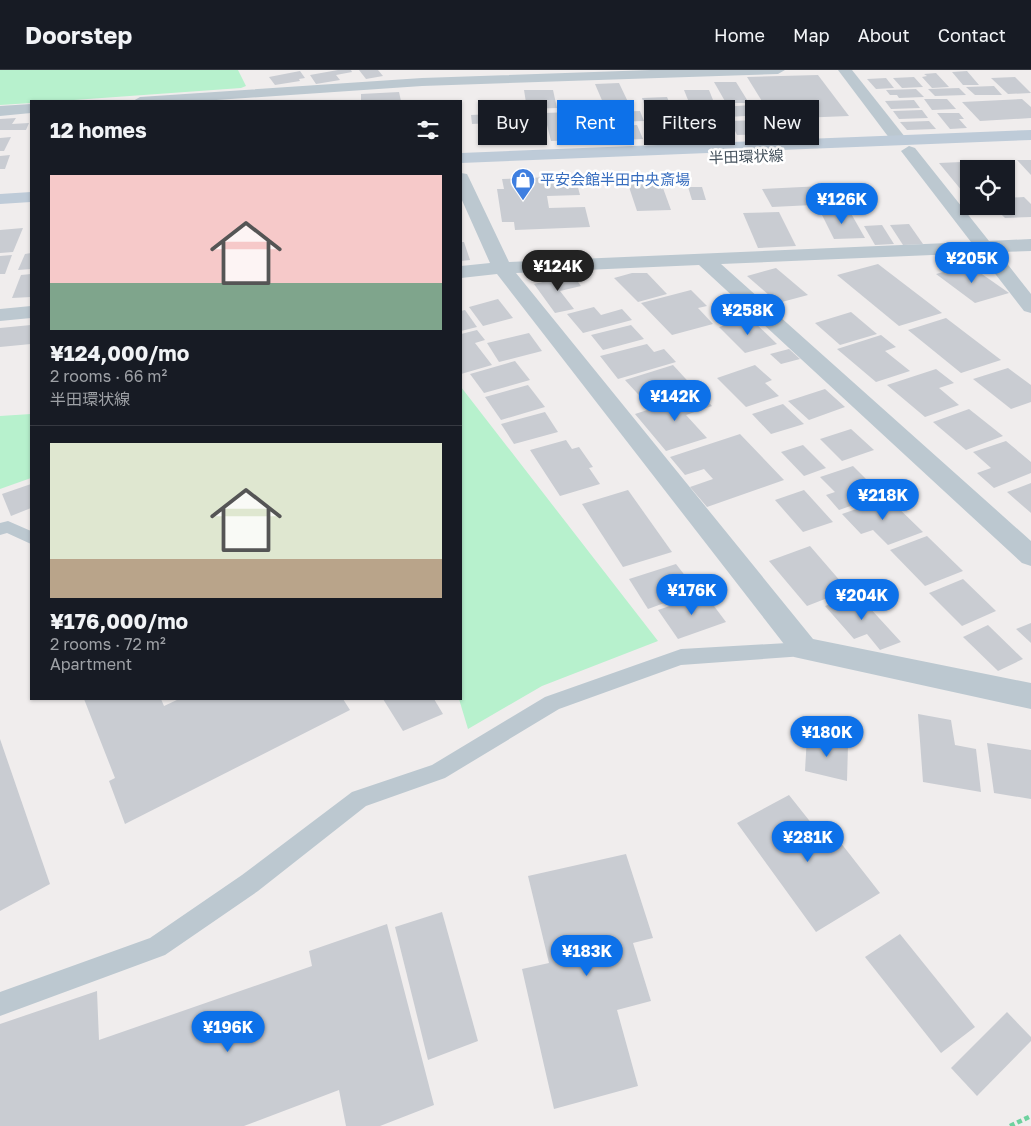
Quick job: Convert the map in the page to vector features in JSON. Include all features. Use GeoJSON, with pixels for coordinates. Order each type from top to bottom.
{"type":"FeatureCollection","features":[{"type":"Feature","properties":{"kind":"main road","name":"半田環状線"},"geometry":{"type":"LineString","coordinates":[[462,168],[904,145],[1031,135]]}},
{"type":"Feature","properties":{"kind":"main road","name":"半田環状線"},"geometry":{"type":"LineString","coordinates":[[462,158],[904,145],[1031,146]]}},
{"type":"Feature","properties":{"kind":"main road"},"geometry":{"type":"LineString","coordinates":[[0,188],[30,185]]}},
{"type":"Feature","properties":{"kind":"main road"},"geometry":{"type":"LineString","coordinates":[[0,199],[30,197]]}},
{"type":"Feature","properties":{"kind":"street"},"geometry":{"type":"LineString","coordinates":[[412,70],[425,89]]}},
{"type":"Feature","properties":{"kind":"street"},"geometry":{"type":"LineString","coordinates":[[155,100],[261,93],[425,89],[562,73],[778,70]]}},
{"type":"Feature","properties":{"kind":"street"},"geometry":{"type":"LineString","coordinates":[[846,70],[1031,307]]}},
{"type":"Feature","properties":{"kind":"street"},"geometry":{"type":"LineString","coordinates":[[252,78],[261,93]]}},
{"type":"Feature","properties":{"kind":"street"},"geometry":{"type":"LineString","coordinates":[[0,111],[30,109]]}},
{"type":"Feature","properties":{"kind":"street"},"geometry":{"type":"LineString","coordinates":[[462,180],[502,268],[804,649],[1031,696]]}},
{"type":"Feature","properties":{"kind":"street"},"geometry":{"type":"LineString","coordinates":[[462,272],[502,268],[1031,245]]}},
{"type":"Feature","properties":{"kind":"street"},"geometry":{"type":"LineString","coordinates":[[705,260],[1031,556]]}},
{"type":"Feature","properties":{"kind":"street"},"geometry":{"type":"LineString","coordinates":[[0,315],[30,312]]}},
{"type":"Feature","properties":{"kind":"lane"},"geometry":{"type":"LineString","coordinates":[[0,529],[8,527],[30,538]]}},
{"type":"Feature","properties":{"kind":"lane"},"geometry":{"type":"LineString","coordinates":[[0,1004],[157,947],[250,883],[359,799],[438,772],[552,703],[681,657],[804,649]]}},
{"type":"Feature","properties":{"kind":"path"},"geometry":{"type":"LineString","coordinates":[[1010,1126],[1031,1116]]}},
{"type":"Feature","properties":{"kind":"green space"},"geometry":{"type":"Polygon","coordinates":[[[0,70],[238,70],[246,86],[241,88],[74,100],[30,100],[30,103],[0,105],[0,70]]]}},
{"type":"Feature","properties":{"kind":"green space"},"geometry":{"type":"Polygon","coordinates":[[[462,388],[658,641],[542,686],[468,729],[459,700],[462,700],[462,388]]]}},
{"type":"Feature","properties":{"kind":"green space"},"geometry":{"type":"Polygon","coordinates":[[[30,414],[30,478],[0,489],[0,416],[30,414]]]}},
{"type":"Feature","properties":{"kind":"building"},"geometry":{"type":"Polygon","coordinates":[[[338,70],[351,70],[352,72],[336,75],[340,80],[316,84],[310,75],[338,70]]]}},
{"type":"Feature","properties":{"kind":"building"},"geometry":{"type":"Polygon","coordinates":[[[359,70],[378,70],[383,76],[366,79],[359,70]]]}},
{"type":"Feature","properties":{"kind":"building"},"geometry":{"type":"Polygon","coordinates":[[[300,71],[305,78],[299,79],[300,81],[275,85],[269,77],[300,71]]]}},
{"type":"Feature","properties":{"kind":"building"},"geometry":{"type":"Polygon","coordinates":[[[967,71],[979,85],[963,85],[952,72],[967,71]]]}},
{"type":"Feature","properties":{"kind":"building"},"geometry":{"type":"Polygon","coordinates":[[[936,73],[949,87],[932,88],[922,77],[927,76],[924,74],[936,73]]]}},
{"type":"Feature","properties":{"kind":"building"},"geometry":{"type":"Polygon","coordinates":[[[818,75],[849,116],[819,117],[819,100],[761,100],[747,77],[818,75]]]}},
{"type":"Feature","properties":{"kind":"building"},"geometry":{"type":"Polygon","coordinates":[[[914,77],[923,87],[902,88],[893,78],[914,77]]]}},
{"type":"Feature","properties":{"kind":"building"},"geometry":{"type":"Polygon","coordinates":[[[1015,77],[1031,93],[1008,94],[991,78],[1015,77]]]}},
{"type":"Feature","properties":{"kind":"building"},"geometry":{"type":"Polygon","coordinates":[[[886,78],[894,88],[876,89],[867,79],[886,78]]]}},
{"type":"Feature","properties":{"kind":"building"},"geometry":{"type":"Polygon","coordinates":[[[714,82],[736,82],[747,100],[745,100],[745,103],[735,103],[735,100],[724,100],[714,82]]]}},
{"type":"Feature","properties":{"kind":"building"},"geometry":{"type":"Polygon","coordinates":[[[619,83],[627,100],[602,100],[595,84],[619,83]]]}},
{"type":"Feature","properties":{"kind":"building"},"geometry":{"type":"Polygon","coordinates":[[[994,86],[1002,95],[975,95],[966,87],[994,86]]]}},
{"type":"Feature","properties":{"kind":"building"},"geometry":{"type":"Polygon","coordinates":[[[959,88],[966,95],[935,96],[928,89],[959,88]]]}},
{"type":"Feature","properties":{"kind":"building"},"geometry":{"type":"Polygon","coordinates":[[[916,89],[924,97],[899,98],[897,95],[890,95],[886,90],[916,89]]]}},
{"type":"Feature","properties":{"kind":"building"},"geometry":{"type":"Polygon","coordinates":[[[524,90],[553,90],[557,108],[547,108],[547,100],[526,100],[524,90]]]}},
{"type":"Feature","properties":{"kind":"building"},"geometry":{"type":"Polygon","coordinates":[[[684,90],[709,90],[713,100],[688,100],[684,90]]]}},
{"type":"Feature","properties":{"kind":"building"},"geometry":{"type":"Polygon","coordinates":[[[399,92],[401,100],[361,100],[361,94],[399,92]]]}},
{"type":"Feature","properties":{"kind":"building"},"geometry":{"type":"Polygon","coordinates":[[[667,97],[668,100],[644,100],[644,104],[642,98],[667,97]]]}},
{"type":"Feature","properties":{"kind":"building"},"geometry":{"type":"Polygon","coordinates":[[[924,99],[947,99],[956,109],[932,110],[924,99]]]}},
{"type":"Feature","properties":{"kind":"building"},"geometry":{"type":"Polygon","coordinates":[[[1022,99],[1031,107],[1031,118],[980,121],[962,102],[1022,99]]]}},
{"type":"Feature","properties":{"kind":"building"},"geometry":{"type":"Polygon","coordinates":[[[914,100],[920,108],[891,109],[885,101],[914,100]]]}},
{"type":"Feature","properties":{"kind":"building"},"geometry":{"type":"Polygon","coordinates":[[[745,105],[745,116],[735,117],[735,106],[745,105]]]}},
{"type":"Feature","properties":{"kind":"building"},"geometry":{"type":"Polygon","coordinates":[[[922,110],[928,118],[899,119],[893,111],[922,110]]]}},
{"type":"Feature","properties":{"kind":"building"},"geometry":{"type":"Polygon","coordinates":[[[634,111],[640,111],[644,121],[634,121],[634,111]]]}},
{"type":"Feature","properties":{"kind":"building"},"geometry":{"type":"Polygon","coordinates":[[[547,113],[557,113],[557,141],[551,141],[547,125],[547,113]]]}},
{"type":"Feature","properties":{"kind":"building"},"geometry":{"type":"Polygon","coordinates":[[[937,113],[959,113],[964,119],[959,119],[967,128],[950,129],[937,113]]]}},
{"type":"Feature","properties":{"kind":"building"},"geometry":{"type":"Polygon","coordinates":[[[471,115],[478,115],[478,124],[472,124],[471,115]]]}},
{"type":"Feature","properties":{"kind":"building"},"geometry":{"type":"Polygon","coordinates":[[[16,118],[12,124],[29,123],[26,130],[0,130],[0,119],[16,118]]]}},
{"type":"Feature","properties":{"kind":"building"},"geometry":{"type":"Polygon","coordinates":[[[745,120],[745,135],[737,135],[735,121],[745,120]]]}},
{"type":"Feature","properties":{"kind":"building"},"geometry":{"type":"Polygon","coordinates":[[[929,121],[936,129],[907,130],[900,122],[929,121]]]}},
{"type":"Feature","properties":{"kind":"building"},"geometry":{"type":"Polygon","coordinates":[[[634,125],[637,125],[643,139],[634,139],[634,125]]]}},
{"type":"Feature","properties":{"kind":"building"},"geometry":{"type":"Polygon","coordinates":[[[11,137],[4,151],[0,151],[0,138],[11,137]]]}},
{"type":"Feature","properties":{"kind":"building"},"geometry":{"type":"Polygon","coordinates":[[[10,155],[5,169],[0,169],[0,156],[10,155]]]}},
{"type":"Feature","properties":{"kind":"building"},"geometry":{"type":"Polygon","coordinates":[[[1017,160],[1031,160],[1031,175],[1017,160]]]}},
{"type":"Feature","properties":{"kind":"building"},"geometry":{"type":"Polygon","coordinates":[[[960,162],[960,188],[939,163],[960,162]]]}},
{"type":"Feature","properties":{"kind":"building","name":"平安会館半田中央斎場"},"geometry":{"type":"Polygon","coordinates":[[[575,176],[580,195],[547,196],[549,208],[585,207],[590,227],[515,230],[514,222],[502,222],[497,189],[504,189],[502,179],[575,176]]]}},
{"type":"Feature","properties":{"kind":"building"},"geometry":{"type":"Polygon","coordinates":[[[659,177],[671,210],[637,211],[626,178],[659,177]]]}},
{"type":"Feature","properties":{"kind":"building"},"geometry":{"type":"Polygon","coordinates":[[[822,186],[833,204],[772,207],[762,189],[822,186]]]}},
{"type":"Feature","properties":{"kind":"building"},"geometry":{"type":"Polygon","coordinates":[[[688,187],[702,187],[706,200],[692,200],[688,187]]]}},
{"type":"Feature","properties":{"kind":"building"},"geometry":{"type":"Polygon","coordinates":[[[1024,197],[1031,204],[1031,217],[1005,218],[1002,215],[1015,215],[1015,198],[1024,197]]]}},
{"type":"Feature","properties":{"kind":"building"},"geometry":{"type":"Polygon","coordinates":[[[849,210],[865,238],[834,239],[820,211],[849,210]]]}},
{"type":"Feature","properties":{"kind":"building"},"geometry":{"type":"Polygon","coordinates":[[[779,212],[796,246],[758,248],[743,213],[779,212]]]}},
{"type":"Feature","properties":{"kind":"building"},"geometry":{"type":"Polygon","coordinates":[[[909,224],[923,244],[903,245],[890,225],[909,224]]]}},
{"type":"Feature","properties":{"kind":"building"},"geometry":{"type":"Polygon","coordinates":[[[882,225],[894,244],[875,245],[864,226],[882,225]]]}},
{"type":"Feature","properties":{"kind":"building"},"geometry":{"type":"Polygon","coordinates":[[[23,228],[13,252],[0,253],[0,230],[23,228]]]}},
{"type":"Feature","properties":{"kind":"building"},"geometry":{"type":"Polygon","coordinates":[[[462,242],[464,242],[470,260],[462,261],[462,242]]]}},
{"type":"Feature","properties":{"kind":"building"},"geometry":{"type":"Polygon","coordinates":[[[30,253],[30,269],[18,270],[25,254],[30,253]]]}},
{"type":"Feature","properties":{"kind":"building"},"geometry":{"type":"Polygon","coordinates":[[[12,255],[5,274],[0,274],[0,256],[12,255]]]}},
{"type":"Feature","properties":{"kind":"building"},"geometry":{"type":"Polygon","coordinates":[[[878,264],[942,313],[899,326],[837,275],[878,264]]]}},
{"type":"Feature","properties":{"kind":"building"},"geometry":{"type":"Polygon","coordinates":[[[969,265],[1009,293],[975,303],[936,274],[969,265]]]}},
{"type":"Feature","properties":{"kind":"building"},"geometry":{"type":"Polygon","coordinates":[[[776,268],[808,295],[778,303],[747,276],[776,268]]]}},
{"type":"Feature","properties":{"kind":"building"},"geometry":{"type":"Polygon","coordinates":[[[632,273],[647,273],[667,294],[638,302],[614,278],[632,273]]]}},
{"type":"Feature","properties":{"kind":"building"},"geometry":{"type":"Polygon","coordinates":[[[30,274],[30,297],[12,298],[21,275],[30,274]]]}},
{"type":"Feature","properties":{"kind":"building"},"geometry":{"type":"Polygon","coordinates":[[[573,275],[581,286],[560,291],[574,309],[555,313],[534,284],[573,275]]]}},
{"type":"Feature","properties":{"kind":"building"},"geometry":{"type":"Polygon","coordinates":[[[691,290],[707,306],[698,308],[713,324],[672,335],[641,303],[691,290]]]}},
{"type":"Feature","properties":{"kind":"building"},"geometry":{"type":"Polygon","coordinates":[[[498,299],[513,318],[483,326],[469,307],[498,299]]]}},
{"type":"Feature","properties":{"kind":"building"},"geometry":{"type":"Polygon","coordinates":[[[594,307],[601,315],[622,309],[632,320],[583,333],[567,314],[594,307]]]}},
{"type":"Feature","properties":{"kind":"building"},"geometry":{"type":"Polygon","coordinates":[[[465,310],[477,327],[462,331],[462,311],[465,310]]]}},
{"type":"Feature","properties":{"kind":"building"},"geometry":{"type":"Polygon","coordinates":[[[851,312],[877,334],[840,345],[815,323],[851,312]]]}},
{"type":"Feature","properties":{"kind":"building"},"geometry":{"type":"Polygon","coordinates":[[[750,318],[777,344],[745,353],[719,327],[750,318]]]}},
{"type":"Feature","properties":{"kind":"building"},"geometry":{"type":"Polygon","coordinates":[[[946,318],[1001,360],[961,373],[908,330],[946,318]]]}},
{"type":"Feature","properties":{"kind":"building"},"geometry":{"type":"Polygon","coordinates":[[[30,325],[30,344],[0,347],[0,328],[30,325]]]}},
{"type":"Feature","properties":{"kind":"building"},"geometry":{"type":"Polygon","coordinates":[[[631,325],[644,339],[603,350],[591,335],[631,325]]]}},
{"type":"Feature","properties":{"kind":"building"},"geometry":{"type":"Polygon","coordinates":[[[477,330],[485,340],[475,343],[492,365],[462,374],[462,334],[477,330]]]}},
{"type":"Feature","properties":{"kind":"building"},"geometry":{"type":"Polygon","coordinates":[[[529,333],[542,351],[499,362],[487,343],[529,333]]]}},
{"type":"Feature","properties":{"kind":"building"},"geometry":{"type":"Polygon","coordinates":[[[881,335],[896,347],[885,351],[910,371],[876,382],[837,349],[881,335]]]}},
{"type":"Feature","properties":{"kind":"building"},"geometry":{"type":"Polygon","coordinates":[[[647,344],[654,352],[664,349],[676,362],[618,379],[600,356],[647,344]]]}},
{"type":"Feature","properties":{"kind":"building"},"geometry":{"type":"Polygon","coordinates":[[[789,349],[800,359],[781,364],[770,354],[789,349]]]}},
{"type":"Feature","properties":{"kind":"building"},"geometry":{"type":"Polygon","coordinates":[[[515,361],[530,380],[484,393],[470,374],[515,361]]]}},
{"type":"Feature","properties":{"kind":"building"},"geometry":{"type":"Polygon","coordinates":[[[673,365],[696,390],[648,405],[625,380],[673,365]]]}},
{"type":"Feature","properties":{"kind":"building"},"geometry":{"type":"Polygon","coordinates":[[[755,365],[772,380],[765,383],[779,396],[746,407],[717,378],[755,365]]]}},
{"type":"Feature","properties":{"kind":"building"},"geometry":{"type":"Polygon","coordinates":[[[1008,368],[1031,385],[1031,402],[1011,409],[973,379],[1008,368]]]}},
{"type":"Feature","properties":{"kind":"building"},"geometry":{"type":"Polygon","coordinates":[[[936,369],[954,383],[939,388],[959,405],[925,417],[887,385],[936,369]]]}},
{"type":"Feature","properties":{"kind":"building"},"geometry":{"type":"Polygon","coordinates":[[[528,385],[545,407],[501,420],[485,397],[528,385]]]}},
{"type":"Feature","properties":{"kind":"building"},"geometry":{"type":"Polygon","coordinates":[[[825,389],[845,407],[809,420],[788,401],[825,389]]]}},
{"type":"Feature","properties":{"kind":"building"},"geometry":{"type":"Polygon","coordinates":[[[700,393],[712,406],[686,415],[707,438],[666,451],[635,414],[700,393]]]}},
{"type":"Feature","properties":{"kind":"building"},"geometry":{"type":"Polygon","coordinates":[[[783,404],[804,424],[771,434],[752,414],[783,404]]]}},
{"type":"Feature","properties":{"kind":"building"},"geometry":{"type":"Polygon","coordinates":[[[969,409],[1003,436],[966,450],[933,422],[969,409]]]}},
{"type":"Feature","properties":{"kind":"building"},"geometry":{"type":"Polygon","coordinates":[[[545,412],[558,432],[514,444],[501,424],[545,412]]]}},
{"type":"Feature","properties":{"kind":"building"},"geometry":{"type":"Polygon","coordinates":[[[851,429],[874,450],[842,461],[820,439],[851,429]]]}},
{"type":"Feature","properties":{"kind":"building"},"geometry":{"type":"Polygon","coordinates":[[[740,434],[784,480],[707,507],[690,487],[713,479],[704,469],[685,475],[670,457],[740,434]]]}},
{"type":"Feature","properties":{"kind":"building"},"geometry":{"type":"Polygon","coordinates":[[[566,440],[572,449],[579,447],[593,467],[589,468],[600,484],[560,496],[530,450],[566,440]]]}},
{"type":"Feature","properties":{"kind":"building"},"geometry":{"type":"Polygon","coordinates":[[[1006,441],[1031,462],[1031,473],[994,488],[977,473],[991,468],[973,452],[1006,441]]]}},
{"type":"Feature","properties":{"kind":"building"},"geometry":{"type":"Polygon","coordinates":[[[803,445],[826,468],[804,476],[781,452],[803,445]]]}},
{"type":"Feature","properties":{"kind":"building"},"geometry":{"type":"Polygon","coordinates":[[[853,466],[882,495],[839,510],[826,495],[835,492],[820,477],[853,466]]]}},
{"type":"Feature","properties":{"kind":"building"},"geometry":{"type":"Polygon","coordinates":[[[1031,483],[1031,513],[1007,492],[1031,483]]]}},
{"type":"Feature","properties":{"kind":"building"},"geometry":{"type":"Polygon","coordinates":[[[30,484],[30,508],[11,516],[2,494],[30,484]]]}},
{"type":"Feature","properties":{"kind":"building"},"geometry":{"type":"Polygon","coordinates":[[[628,490],[672,552],[623,567],[582,504],[628,490]]]}},
{"type":"Feature","properties":{"kind":"building"},"geometry":{"type":"Polygon","coordinates":[[[804,490],[833,522],[803,532],[775,500],[804,490]]]}},
{"type":"Feature","properties":{"kind":"building"},"geometry":{"type":"Polygon","coordinates":[[[888,498],[923,532],[888,545],[873,530],[861,534],[842,514],[888,498]]]}},
{"type":"Feature","properties":{"kind":"building"},"geometry":{"type":"Polygon","coordinates":[[[927,536],[963,571],[925,586],[890,550],[927,536]]]}},
{"type":"Feature","properties":{"kind":"building"},"geometry":{"type":"Polygon","coordinates":[[[810,546],[848,590],[807,606],[769,561],[810,546]]]}},
{"type":"Feature","properties":{"kind":"building"},"geometry":{"type":"Polygon","coordinates":[[[676,564],[697,591],[648,609],[629,579],[676,564]]]}},
{"type":"Feature","properties":{"kind":"building"},"geometry":{"type":"Polygon","coordinates":[[[963,579],[996,611],[962,626],[929,593],[963,579]]]}},
{"type":"Feature","properties":{"kind":"building"},"geometry":{"type":"Polygon","coordinates":[[[705,594],[726,622],[678,639],[658,610],[705,594]]]}},
{"type":"Feature","properties":{"kind":"building"},"geometry":{"type":"Polygon","coordinates":[[[857,594],[901,642],[880,650],[867,634],[854,639],[825,606],[857,594]]]}},
{"type":"Feature","properties":{"kind":"building"},"geometry":{"type":"Polygon","coordinates":[[[1031,623],[1031,643],[1016,629],[1031,623]]]}},
{"type":"Feature","properties":{"kind":"building"},"geometry":{"type":"Polygon","coordinates":[[[988,625],[1023,659],[998,671],[963,637],[988,625]]]}},
{"type":"Feature","properties":{"kind":"building"},"geometry":{"type":"Polygon","coordinates":[[[84,700],[161,700],[164,706],[177,700],[344,700],[350,710],[125,824],[109,781],[115,778],[84,700]]]}},
{"type":"Feature","properties":{"kind":"building"},"geometry":{"type":"Polygon","coordinates":[[[384,700],[435,700],[443,714],[403,731],[384,700]]]}},
{"type":"Feature","properties":{"kind":"building"},"geometry":{"type":"Polygon","coordinates":[[[918,714],[951,720],[955,745],[976,749],[981,792],[923,782],[918,714]]]}},
{"type":"Feature","properties":{"kind":"building"},"geometry":{"type":"Polygon","coordinates":[[[807,736],[848,745],[847,781],[805,771],[807,736]]]}},
{"type":"Feature","properties":{"kind":"building"},"geometry":{"type":"Polygon","coordinates":[[[0,739],[50,884],[0,911],[0,739]]]}},
{"type":"Feature","properties":{"kind":"building"},"geometry":{"type":"Polygon","coordinates":[[[987,743],[1031,750],[1031,799],[994,793],[987,743]]]}},
{"type":"Feature","properties":{"kind":"building"},"geometry":{"type":"Polygon","coordinates":[[[789,795],[816,829],[826,824],[880,893],[816,932],[737,823],[789,795]]]}},
{"type":"Feature","properties":{"kind":"building"},"geometry":{"type":"Polygon","coordinates":[[[626,854],[653,938],[633,943],[651,1001],[617,1010],[638,1086],[554,1109],[522,969],[549,963],[528,876],[626,854]]]}},
{"type":"Feature","properties":{"kind":"building"},"geometry":{"type":"Polygon","coordinates":[[[442,912],[478,1041],[428,1060],[395,927],[442,912]]]}},
{"type":"Feature","properties":{"kind":"building"},"geometry":{"type":"Polygon","coordinates":[[[387,924],[434,1105],[380,1126],[346,1126],[339,1090],[244,1126],[0,1126],[0,1024],[97,991],[99,1040],[312,966],[309,951],[387,924]]]}},
{"type":"Feature","properties":{"kind":"building"},"geometry":{"type":"Polygon","coordinates":[[[900,934],[975,1027],[941,1053],[865,957],[900,934]]]}},
{"type":"Feature","properties":{"kind":"building"},"geometry":{"type":"Polygon","coordinates":[[[1007,1012],[1031,1037],[1031,1041],[977,1096],[951,1068],[1007,1012]]]}},
{"type":"Feature","properties":{"kind":"place","name":"平安会館半田中央斎場"},"geometry":{"type":"Point","coordinates":[523,201]}}]}
